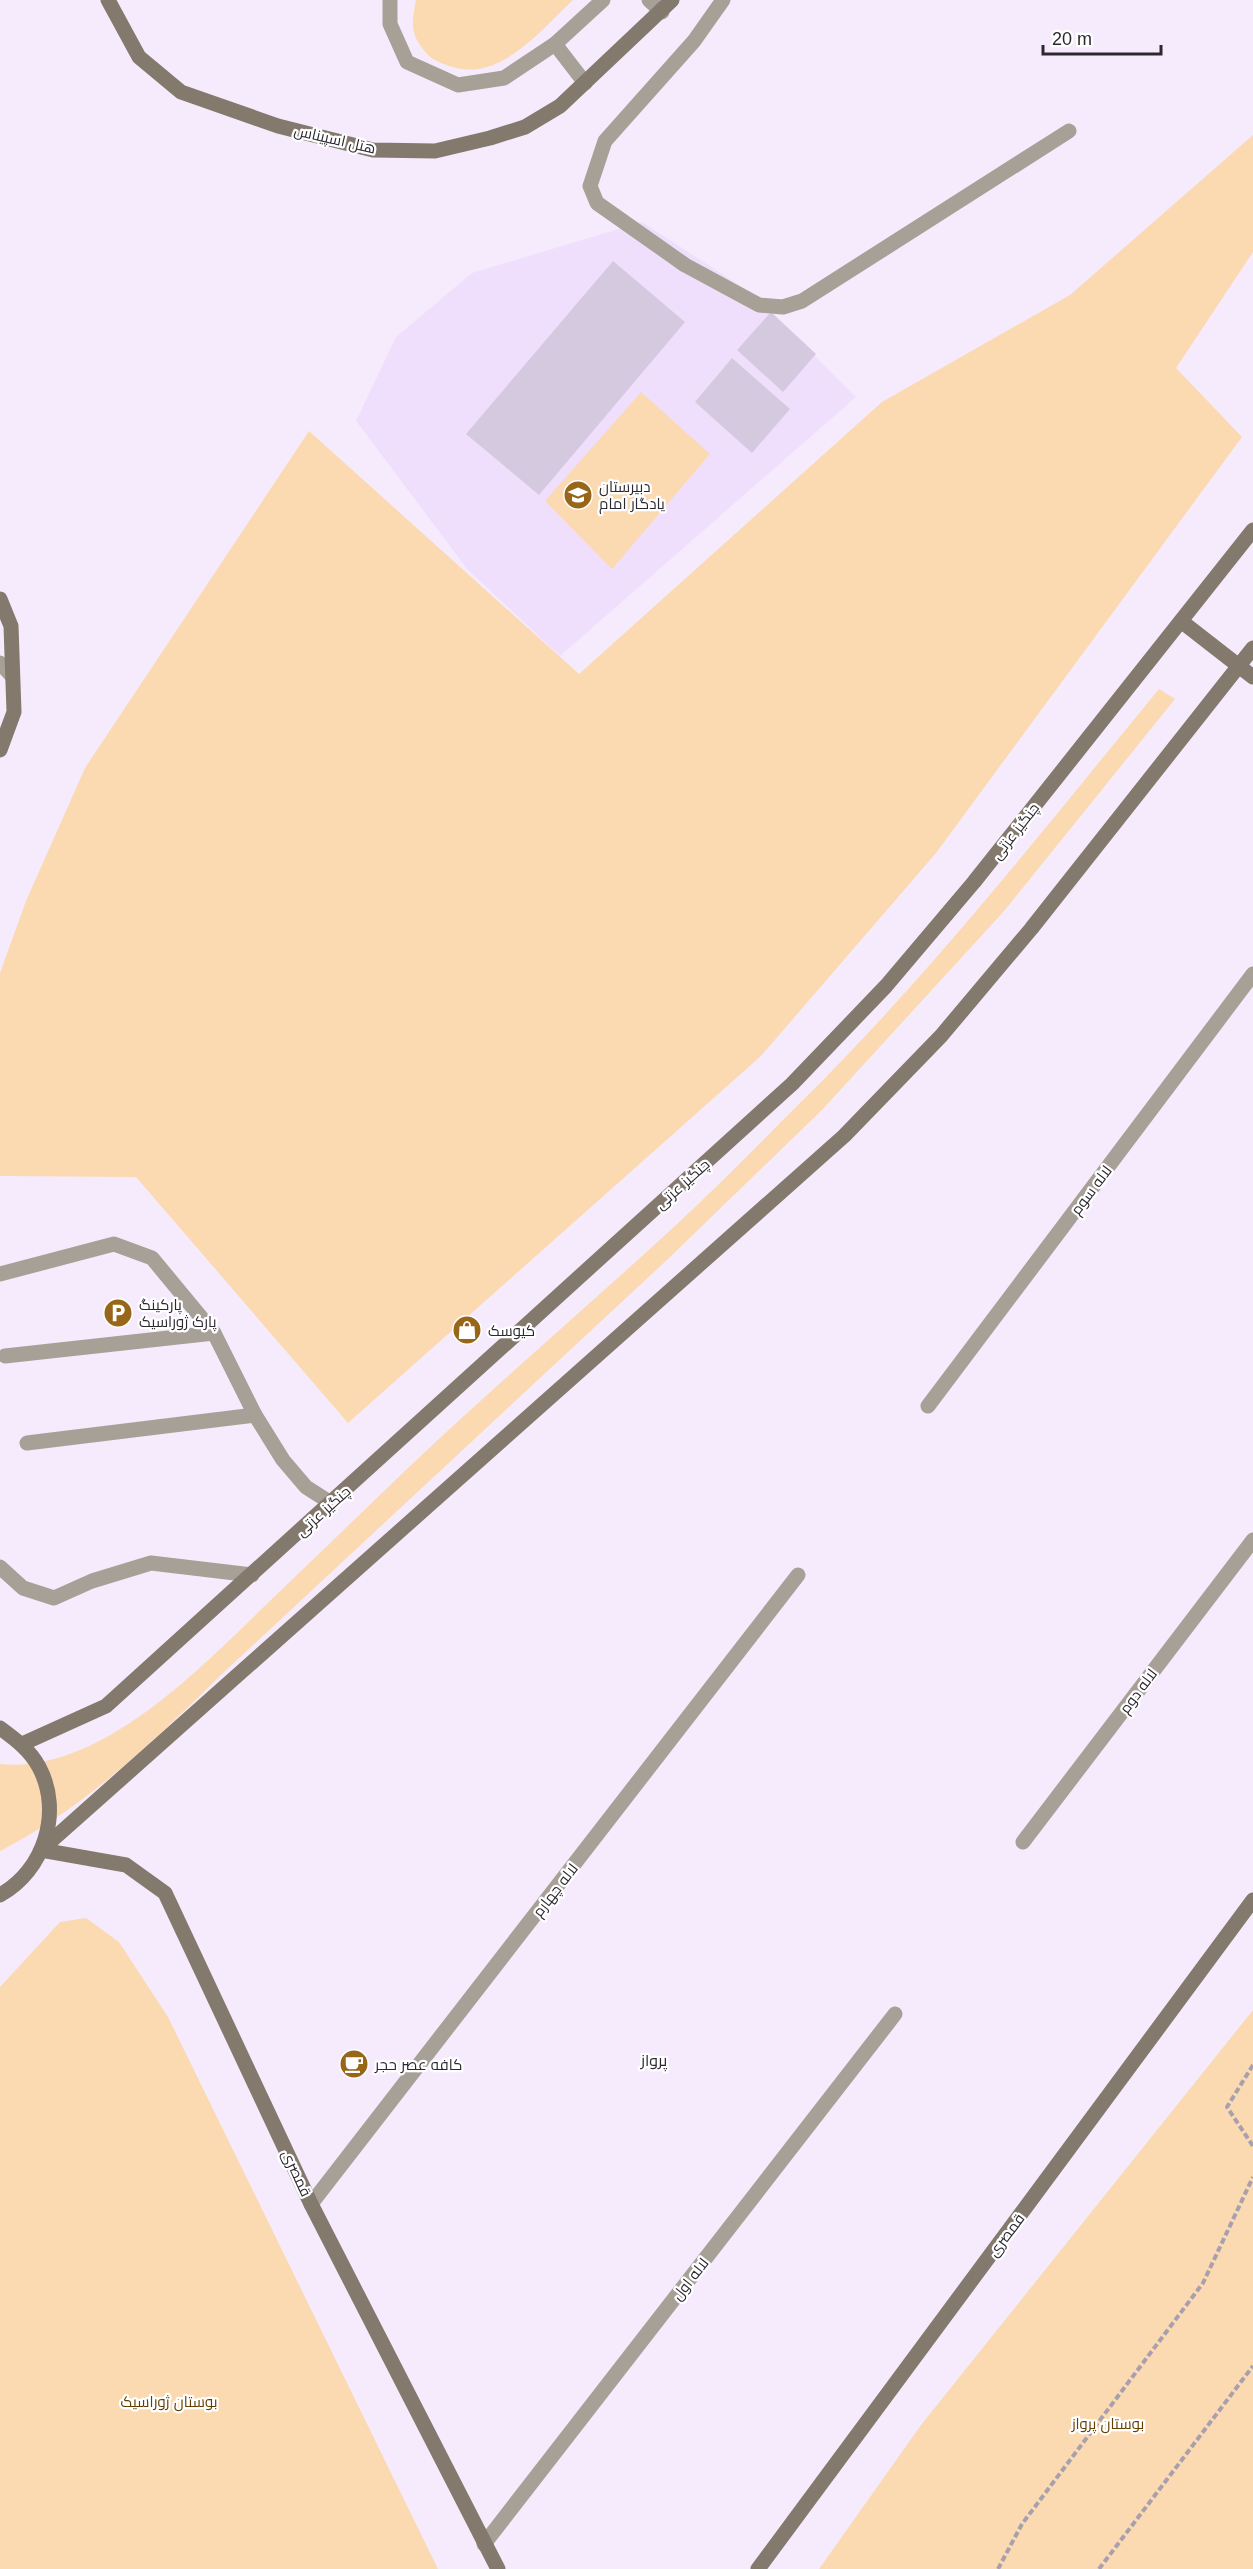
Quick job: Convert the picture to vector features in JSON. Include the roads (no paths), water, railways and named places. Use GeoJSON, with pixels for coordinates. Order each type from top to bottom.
{"type":"FeatureCollection","features":[{"type":"Feature","properties":{"kind":"street","name":"هتل اسپیناس"},"geometry":{"type":"LineString","coordinates":[[108,0],[139,57],[182,93],[278,126],[373,150],[435,151],[525,127],[560,106],[662,12],[672,0]]}},
{"type":"Feature","properties":{"kind":"street"},"geometry":{"type":"LineString","coordinates":[[390,0],[390,24],[407,62],[458,85],[504,78],[555,44],[603,0]]}},
{"type":"Feature","properties":{"kind":"street"},"geometry":{"type":"LineString","coordinates":[[649,0],[662,12]]}},
{"type":"Feature","properties":{"kind":"street"},"geometry":{"type":"LineString","coordinates":[[723,0],[694,41],[605,141],[594,165],[590,186],[597,203],[685,265],[759,305],[783,307],[802,301],[1069,131]]}},
{"type":"Feature","properties":{"kind":"street"},"geometry":{"type":"LineString","coordinates":[[555,44],[585,83]]}},
{"type":"Feature","properties":{"kind":"street","name":"چنگیز عزتی"},"geometry":{"type":"LineString","coordinates":[[22,1744],[106,1706],[792,1084],[886,986],[967,891],[1253,530]]}},
{"type":"Feature","properties":{"kind":"street"},"geometry":{"type":"LineString","coordinates":[[0,599],[11,626],[14,712],[0,750]]}},
{"type":"Feature","properties":{"kind":"street"},"geometry":{"type":"LineString","coordinates":[[1181,621],[1253,677]]}},
{"type":"Feature","properties":{"kind":"street"},"geometry":{"type":"LineString","coordinates":[[41,1850],[844,1137],[941,1036],[1031,929],[1253,648]]}},
{"type":"Feature","properties":{"kind":"street"},"geometry":{"type":"LineString","coordinates":[[0,663],[12,676]]}},
{"type":"Feature","properties":{"kind":"street","name":"لاله سوم"},"geometry":{"type":"LineString","coordinates":[[928,1406],[1253,974]]}},
{"type":"Feature","properties":{"kind":"street"},"geometry":{"type":"LineString","coordinates":[[0,1274],[114,1244],[152,1258],[214,1333],[255,1415],[283,1460],[300,1480],[331,1503]]}},
{"type":"Feature","properties":{"kind":"street"},"geometry":{"type":"LineString","coordinates":[[5,1356],[214,1333]]}},
{"type":"Feature","properties":{"kind":"street"},"geometry":{"type":"LineString","coordinates":[[27,1443],[255,1415]]}},
{"type":"Feature","properties":{"kind":"street","name":"لاله دوم"},"geometry":{"type":"LineString","coordinates":[[1023,1842],[1253,1540]]}},
{"type":"Feature","properties":{"kind":"street"},"geometry":{"type":"LineString","coordinates":[[0,1567],[23,1588],[54,1598],[92,1581],[151,1563],[252,1575]]}},
{"type":"Feature","properties":{"kind":"street","name":"لاله چهارم"},"geometry":{"type":"LineString","coordinates":[[311,2204],[798,1575]]}},
{"type":"Feature","properties":{"kind":"street"},"geometry":{"type":"LineString","coordinates":[[0,1728],[22,1744],[39,1767],[49,1794],[49,1823],[41,1850],[26,1876],[0,1895]]}},
{"type":"Feature","properties":{"kind":"street","name":"قمصری"},"geometry":{"type":"LineString","coordinates":[[41,1850],[126,1865],[165,1893],[311,2204],[498,2569]]}},
{"type":"Feature","properties":{"kind":"street","name":"قمصری"},"geometry":{"type":"LineString","coordinates":[[758,2569],[1253,1900]]}},
{"type":"Feature","properties":{"kind":"street","name":"لاله اول"},"geometry":{"type":"LineString","coordinates":[[484,2544],[895,2014]]}},
{"type":"Feature","properties":{"kind":"place","name":"دبیرستان یادگار امام"},"geometry":{"type":"Point","coordinates":[578,495]}},
{"type":"Feature","properties":{"kind":"place","name":"پارکینگ پارک ژوراسیک"},"geometry":{"type":"Point","coordinates":[118,1313]}},
{"type":"Feature","properties":{"kind":"place","name":"کیوسک"},"geometry":{"type":"Point","coordinates":[467,1330]}},
{"type":"Feature","properties":{"kind":"place","name":"کافه عصر حجر"},"geometry":{"type":"Point","coordinates":[354,2064]}},
{"type":"Feature","properties":{"kind":"district","name":"پرواز"},"geometry":{"type":"Point","coordinates":[654,2060]}},
{"type":"Feature","properties":{"kind":"park label","name":"بوستان ژوراسیک"},"geometry":{"type":"Point","coordinates":[169,2401]}},
{"type":"Feature","properties":{"kind":"park label","name":"بوستان پرواز"},"geometry":{"type":"Point","coordinates":[1108,2423]}}]}
